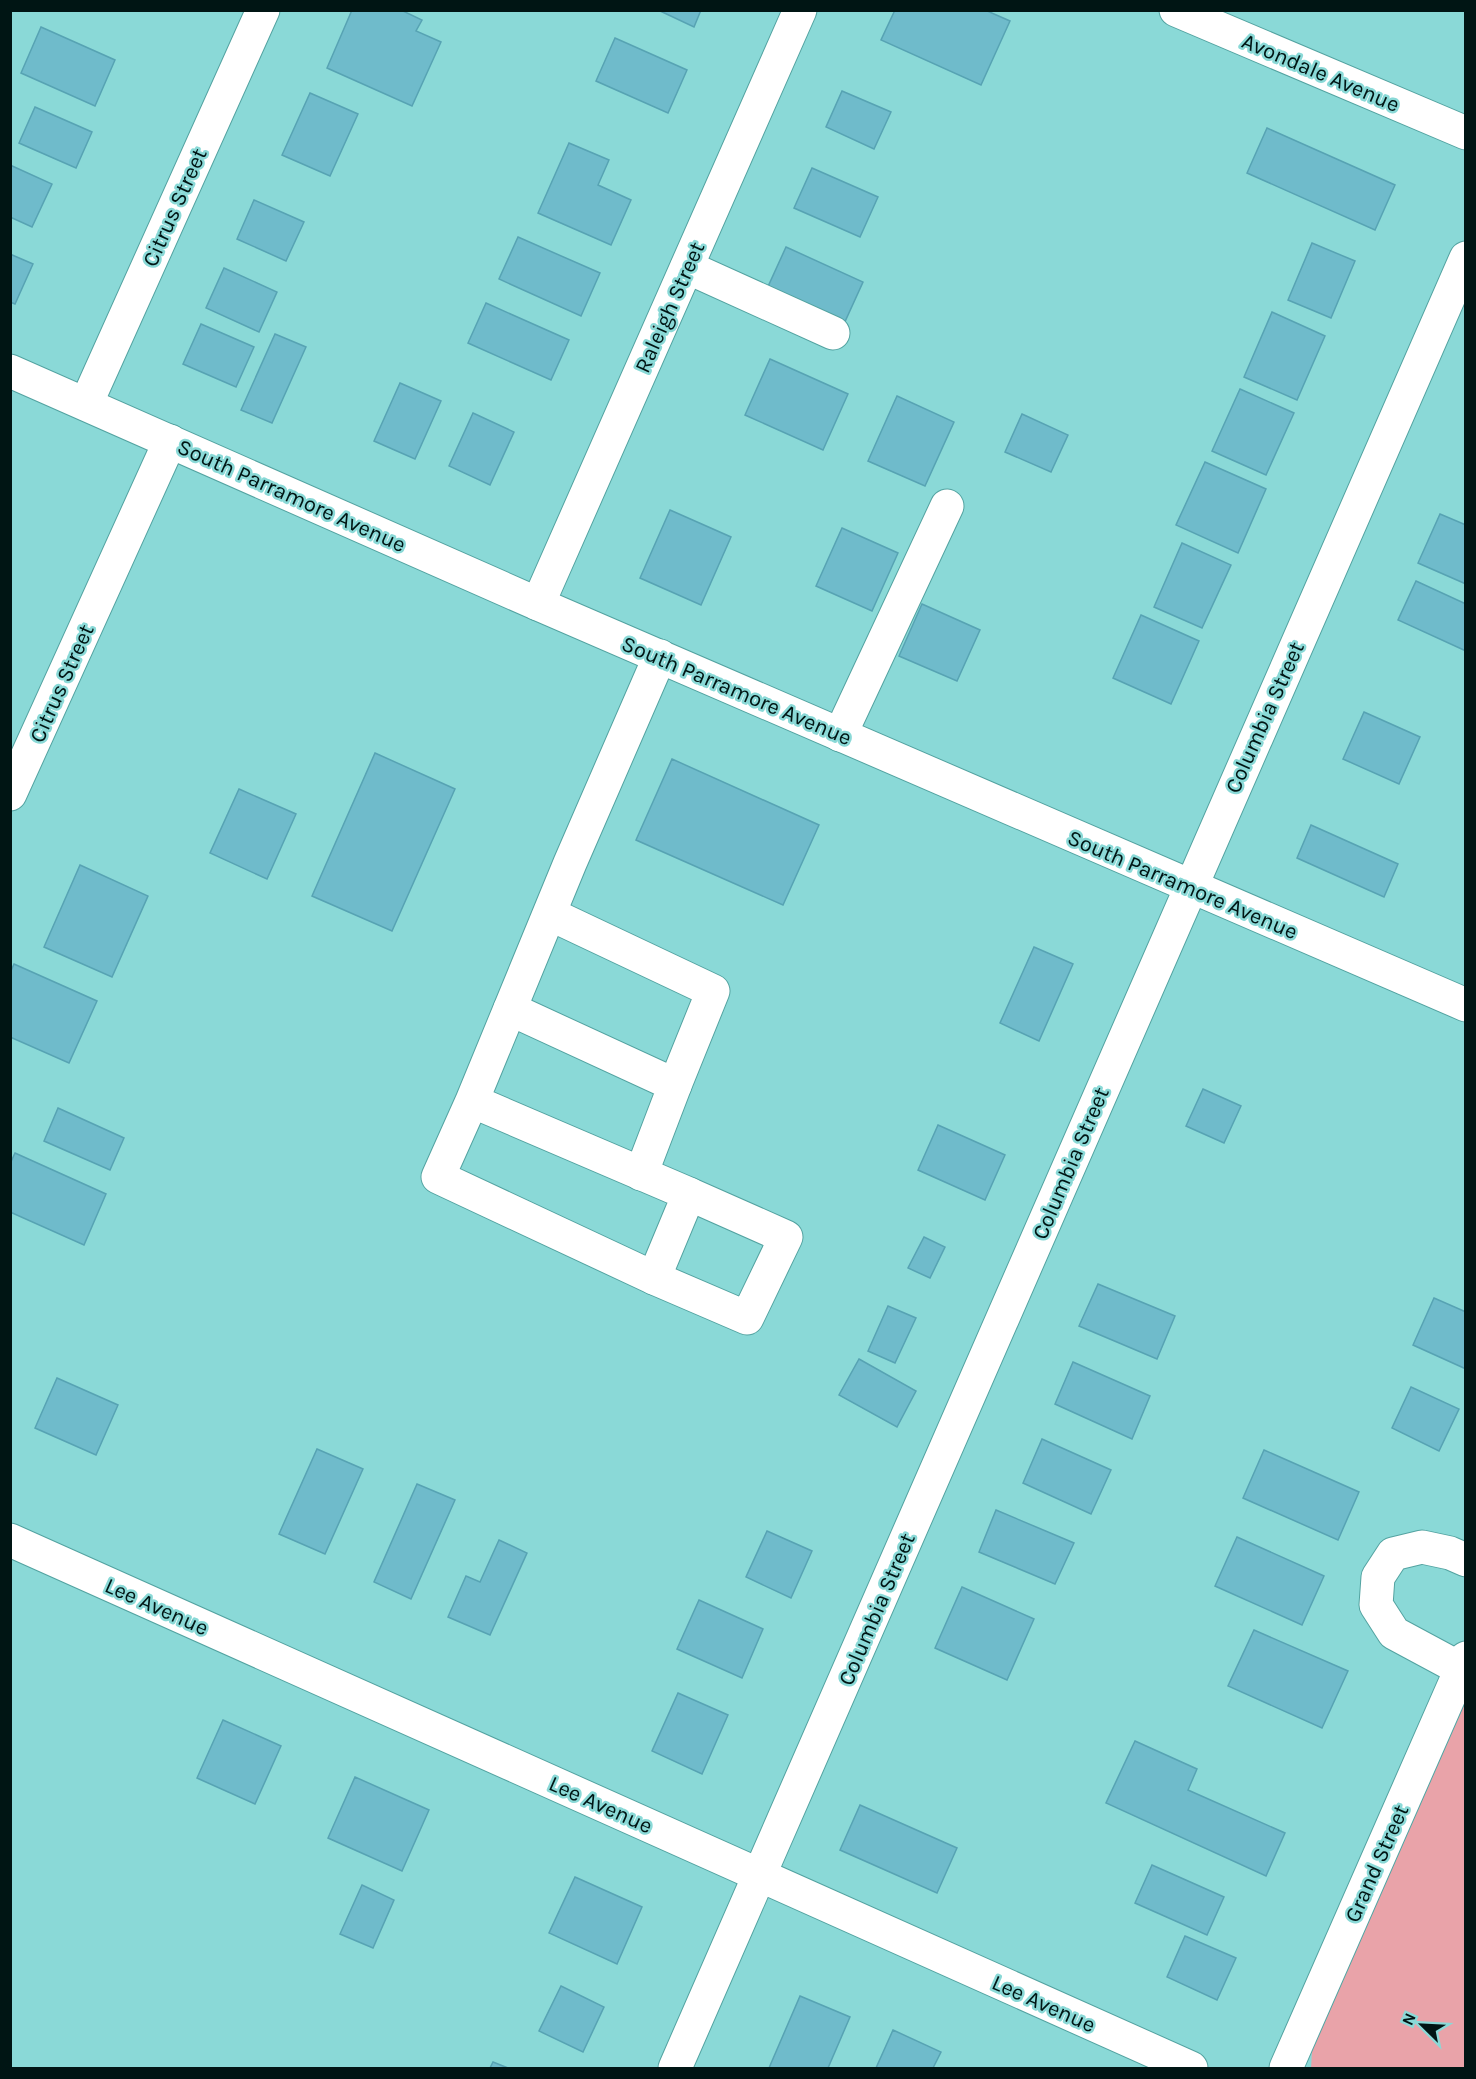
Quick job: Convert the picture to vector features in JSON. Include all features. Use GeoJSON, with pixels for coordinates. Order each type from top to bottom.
{"type":"FeatureCollection","features":[{"type":"Feature","properties":{"kind":"street","name":"Citrus Street"},"geometry":{"type":"LineString","coordinates":[[86,404],[263,10]]}},
{"type":"Feature","properties":{"kind":"street","name":"Raleigh Street"},"geometry":{"type":"LineString","coordinates":[[538,604],[800,10]]}},
{"type":"Feature","properties":{"kind":"street","name":"Avondale Avenue"},"geometry":{"type":"LineString","coordinates":[[1176,10],[1466,133]]}},
{"type":"Feature","properties":{"kind":"street","name":"Columbia Street"},"geometry":{"type":"LineString","coordinates":[[675,2068],[1466,258]]}},
{"type":"Feature","properties":{"kind":"street"},"geometry":{"type":"LineString","coordinates":[[687,267],[833,333]]}},
{"type":"Feature","properties":{"kind":"street","name":"South Parramore Avenue"},"geometry":{"type":"LineString","coordinates":[[10,371],[538,604],[1466,1005]]}},
{"type":"Feature","properties":{"kind":"street","name":"Citrus Street"},"geometry":{"type":"LineString","coordinates":[[10,794],[170,441]]}},
{"type":"Feature","properties":{"kind":"street"},"geometry":{"type":"LineString","coordinates":[[840,735],[946,506]]}},
{"type":"Feature","properties":{"kind":"street"},"geometry":{"type":"LineString","coordinates":[[472,1101],[786,1237],[747,1318],[654,1278],[438,1177],[660,656]]}},
{"type":"Feature","properties":{"kind":"street"},"geometry":{"type":"LineString","coordinates":[[550,914],[713,991],[641,1174]]}},
{"type":"Feature","properties":{"kind":"street"},"geometry":{"type":"LineString","coordinates":[[510,1009],[675,1084]]}},
{"type":"Feature","properties":{"kind":"street"},"geometry":{"type":"LineString","coordinates":[[654,1278],[689,1194]]}},
{"type":"Feature","properties":{"kind":"street","name":"Lee Avenue"},"geometry":{"type":"LineString","coordinates":[[10,1540],[1191,2068]]}},
{"type":"Feature","properties":{"kind":"street"},"geometry":{"type":"LineString","coordinates":[[1463,1663],[1394,1633],[1376,1605],[1378,1577],[1394,1554],[1422,1547],[1450,1553],[1466,1560]]}},
{"type":"Feature","properties":{"kind":"street","name":"Grand Street"},"geometry":{"type":"LineString","coordinates":[[1286,2068],[1463,1663]]}},
{"type":"Feature","properties":{"kind":"shaded area"},"geometry":{"type":"Polygon","coordinates":[[[1465,1703],[1465,2068],[1311,2068],[1312,2051],[1465,1703]]]}},
{"type":"Feature","properties":{"kind":"building"},"geometry":{"type":"Polygon","coordinates":[[[352,10],[401,10],[422,20],[416,31],[441,42],[412,106],[327,68],[352,10]]]}},
{"type":"Feature","properties":{"kind":"building"},"geometry":{"type":"Polygon","coordinates":[[[658,10],[701,10],[694,27],[658,10]]]}},
{"type":"Feature","properties":{"kind":"building"},"geometry":{"type":"Polygon","coordinates":[[[895,10],[985,10],[1010,21],[981,85],[881,40],[895,10]]]}},
{"type":"Feature","properties":{"kind":"building"},"geometry":{"type":"Polygon","coordinates":[[[41,27],[115,60],[95,106],[21,73],[41,27]]]}},
{"type":"Feature","properties":{"kind":"building"},"geometry":{"type":"Polygon","coordinates":[[[615,38],[687,70],[668,113],[596,81],[615,38]]]}},
{"type":"Feature","properties":{"kind":"building"},"geometry":{"type":"Polygon","coordinates":[[[842,91],[891,112],[874,149],[826,127],[842,91]]]}},
{"type":"Feature","properties":{"kind":"building"},"geometry":{"type":"Polygon","coordinates":[[[310,93],[358,114],[330,176],[282,155],[310,93]]]}},
{"type":"Feature","properties":{"kind":"building"},"geometry":{"type":"Polygon","coordinates":[[[35,107],[92,132],[76,168],[19,143],[35,107]]]}},
{"type":"Feature","properties":{"kind":"building"},"geometry":{"type":"Polygon","coordinates":[[[1267,128],[1395,185],[1375,230],[1247,173],[1267,128]]]}},
{"type":"Feature","properties":{"kind":"building"},"geometry":{"type":"Polygon","coordinates":[[[569,143],[609,160],[598,185],[631,200],[611,245],[538,213],[569,143]]]}},
{"type":"Feature","properties":{"kind":"building"},"geometry":{"type":"Polygon","coordinates":[[[10,165],[52,184],[32,227],[10,217],[10,165]]]}},
{"type":"Feature","properties":{"kind":"building"},"geometry":{"type":"Polygon","coordinates":[[[812,168],[878,197],[860,237],[794,208],[812,168]]]}},
{"type":"Feature","properties":{"kind":"building"},"geometry":{"type":"Polygon","coordinates":[[[254,200],[304,222],[286,261],[237,239],[254,200]]]}},
{"type":"Feature","properties":{"kind":"building"},"geometry":{"type":"Polygon","coordinates":[[[518,237],[600,273],[581,316],[499,279],[518,237]]]}},
{"type":"Feature","properties":{"kind":"building"},"geometry":{"type":"Polygon","coordinates":[[[1312,243],[1355,261],[1331,318],[1288,300],[1312,243]]]}},
{"type":"Feature","properties":{"kind":"building"},"geometry":{"type":"Polygon","coordinates":[[[786,247],[863,282],[843,326],[766,291],[786,247]]]}},
{"type":"Feature","properties":{"kind":"building"},"geometry":{"type":"Polygon","coordinates":[[[10,254],[33,264],[15,304],[10,302],[10,254]]]}},
{"type":"Feature","properties":{"kind":"building"},"geometry":{"type":"Polygon","coordinates":[[[224,268],[277,292],[259,332],[206,308],[224,268]]]}},
{"type":"Feature","properties":{"kind":"building"},"geometry":{"type":"Polygon","coordinates":[[[486,303],[569,340],[551,380],[468,343],[486,303]]]}},
{"type":"Feature","properties":{"kind":"building"},"geometry":{"type":"Polygon","coordinates":[[[1272,312],[1325,336],[1297,400],[1244,377],[1272,312]]]}},
{"type":"Feature","properties":{"kind":"building"},"geometry":{"type":"Polygon","coordinates":[[[201,324],[254,347],[236,387],[183,364],[201,324]]]}},
{"type":"Feature","properties":{"kind":"building"},"geometry":{"type":"Polygon","coordinates":[[[275,334],[306,347],[272,423],[241,410],[275,334]]]}},
{"type":"Feature","properties":{"kind":"building"},"geometry":{"type":"Polygon","coordinates":[[[770,359],[848,394],[823,450],[745,415],[770,359]]]}},
{"type":"Feature","properties":{"kind":"building"},"geometry":{"type":"Polygon","coordinates":[[[400,383],[441,401],[415,459],[374,441],[400,383]]]}},
{"type":"Feature","properties":{"kind":"building"},"geometry":{"type":"Polygon","coordinates":[[[1240,389],[1294,413],[1266,475],[1212,451],[1240,389]]]}},
{"type":"Feature","properties":{"kind":"building"},"geometry":{"type":"Polygon","coordinates":[[[897,396],[954,422],[925,486],[868,461],[897,396]]]}},
{"type":"Feature","properties":{"kind":"building"},"geometry":{"type":"Polygon","coordinates":[[[473,413],[514,432],[490,485],[449,466],[473,413]]]}},
{"type":"Feature","properties":{"kind":"building"},"geometry":{"type":"Polygon","coordinates":[[[1022,414],[1068,435],[1051,472],[1005,452],[1022,414]]]}},
{"type":"Feature","properties":{"kind":"building"},"geometry":{"type":"Polygon","coordinates":[[[1205,462],[1266,489],[1238,553],[1176,525],[1205,462]]]}},
{"type":"Feature","properties":{"kind":"building"},"geometry":{"type":"Polygon","coordinates":[[[670,510],[731,537],[701,605],[640,578],[670,510]]]}},
{"type":"Feature","properties":{"kind":"building"},"geometry":{"type":"Polygon","coordinates":[[[1440,514],[1466,525],[1466,584],[1418,563],[1440,514]]]}},
{"type":"Feature","properties":{"kind":"building"},"geometry":{"type":"Polygon","coordinates":[[[842,528],[898,553],[872,611],[816,586],[842,528]]]}},
{"type":"Feature","properties":{"kind":"building"},"geometry":{"type":"Polygon","coordinates":[[[1182,543],[1231,565],[1202,628],[1154,607],[1182,543]]]}},
{"type":"Feature","properties":{"kind":"building"},"geometry":{"type":"Polygon","coordinates":[[[1416,581],[1466,604],[1466,651],[1398,620],[1416,581]]]}},
{"type":"Feature","properties":{"kind":"building"},"geometry":{"type":"Polygon","coordinates":[[[922,604],[980,630],[957,681],[899,656],[922,604]]]}},
{"type":"Feature","properties":{"kind":"building"},"geometry":{"type":"Polygon","coordinates":[[[1141,615],[1199,641],[1171,704],[1113,678],[1141,615]]]}},
{"type":"Feature","properties":{"kind":"building"},"geometry":{"type":"Polygon","coordinates":[[[1364,712],[1420,737],[1399,784],[1343,759],[1364,712]]]}},
{"type":"Feature","properties":{"kind":"building"},"geometry":{"type":"Polygon","coordinates":[[[375,753],[455,789],[392,931],[312,896],[375,753]]]}},
{"type":"Feature","properties":{"kind":"building"},"geometry":{"type":"Polygon","coordinates":[[[672,759],[819,825],[783,905],[636,840],[672,759]]]}},
{"type":"Feature","properties":{"kind":"building"},"geometry":{"type":"Polygon","coordinates":[[[239,789],[296,814],[267,879],[210,853],[239,789]]]}},
{"type":"Feature","properties":{"kind":"building"},"geometry":{"type":"Polygon","coordinates":[[[1311,825],[1398,864],[1384,897],[1297,858],[1311,825]]]}},
{"type":"Feature","properties":{"kind":"building"},"geometry":{"type":"Polygon","coordinates":[[[80,865],[148,896],[112,977],[44,947],[80,865]]]}},
{"type":"Feature","properties":{"kind":"building"},"geometry":{"type":"Polygon","coordinates":[[[1034,947],[1073,964],[1039,1041],[1000,1023],[1034,947]]]}},
{"type":"Feature","properties":{"kind":"building"},"geometry":{"type":"Polygon","coordinates":[[[14,964],[97,1001],[69,1063],[10,1037],[10,973],[14,964]]]}},
{"type":"Feature","properties":{"kind":"building"},"geometry":{"type":"Polygon","coordinates":[[[1203,1089],[1241,1106],[1224,1143],[1186,1126],[1203,1089]]]}},
{"type":"Feature","properties":{"kind":"building"},"geometry":{"type":"Polygon","coordinates":[[[58,1108],[124,1138],[110,1170],[44,1141],[58,1108]]]}},
{"type":"Feature","properties":{"kind":"building"},"geometry":{"type":"Polygon","coordinates":[[[938,1125],[1005,1155],[985,1200],[918,1170],[938,1125]]]}},
{"type":"Feature","properties":{"kind":"building"},"geometry":{"type":"Polygon","coordinates":[[[15,1153],[106,1194],[84,1245],[10,1212],[10,1164],[15,1153]]]}},
{"type":"Feature","properties":{"kind":"building"},"geometry":{"type":"Polygon","coordinates":[[[924,1237],[945,1247],[930,1278],[908,1268],[924,1237]]]}},
{"type":"Feature","properties":{"kind":"building"},"geometry":{"type":"Polygon","coordinates":[[[1098,1284],[1175,1316],[1157,1359],[1079,1326],[1098,1284]]]}},
{"type":"Feature","properties":{"kind":"building"},"geometry":{"type":"Polygon","coordinates":[[[1434,1298],[1466,1312],[1466,1369],[1413,1345],[1434,1298]]]}},
{"type":"Feature","properties":{"kind":"building"},"geometry":{"type":"Polygon","coordinates":[[[888,1306],[916,1318],[895,1363],[868,1351],[888,1306]]]}},
{"type":"Feature","properties":{"kind":"building"},"geometry":{"type":"Polygon","coordinates":[[[859,1359],[916,1391],[897,1427],[839,1395],[859,1359]]]}},
{"type":"Feature","properties":{"kind":"building"},"geometry":{"type":"Polygon","coordinates":[[[1073,1362],[1150,1396],[1132,1439],[1055,1404],[1073,1362]]]}},
{"type":"Feature","properties":{"kind":"building"},"geometry":{"type":"Polygon","coordinates":[[[57,1378],[118,1405],[96,1455],[35,1428],[57,1378]]]}},
{"type":"Feature","properties":{"kind":"building"},"geometry":{"type":"Polygon","coordinates":[[[1411,1387],[1459,1409],[1439,1451],[1392,1428],[1411,1387]]]}},
{"type":"Feature","properties":{"kind":"building"},"geometry":{"type":"Polygon","coordinates":[[[1042,1439],[1111,1470],[1091,1514],[1023,1483],[1042,1439]]]}},
{"type":"Feature","properties":{"kind":"building"},"geometry":{"type":"Polygon","coordinates":[[[317,1449],[363,1469],[325,1554],[279,1534],[317,1449]]]}},
{"type":"Feature","properties":{"kind":"building"},"geometry":{"type":"Polygon","coordinates":[[[1264,1450],[1359,1492],[1338,1540],[1243,1498],[1264,1450]]]}},
{"type":"Feature","properties":{"kind":"building"},"geometry":{"type":"Polygon","coordinates":[[[417,1484],[455,1500],[411,1599],[374,1582],[417,1484]]]}},
{"type":"Feature","properties":{"kind":"building"},"geometry":{"type":"Polygon","coordinates":[[[996,1510],[1074,1543],[1055,1584],[979,1552],[996,1510]]]}},
{"type":"Feature","properties":{"kind":"building"},"geometry":{"type":"Polygon","coordinates":[[[767,1531],[812,1551],[791,1598],[746,1577],[767,1531]]]}},
{"type":"Feature","properties":{"kind":"building"},"geometry":{"type":"Polygon","coordinates":[[[1237,1537],[1324,1576],[1302,1625],[1215,1586],[1237,1537]]]}},
{"type":"Feature","properties":{"kind":"building"},"geometry":{"type":"Polygon","coordinates":[[[499,1540],[527,1553],[490,1635],[448,1617],[466,1576],[480,1582],[499,1540]]]}},
{"type":"Feature","properties":{"kind":"building"},"geometry":{"type":"Polygon","coordinates":[[[962,1587],[1034,1619],[1007,1680],[935,1648],[962,1587]]]}},
{"type":"Feature","properties":{"kind":"building"},"geometry":{"type":"Polygon","coordinates":[[[699,1600],[763,1629],[742,1678],[677,1649],[699,1600]]]}},
{"type":"Feature","properties":{"kind":"building"},"geometry":{"type":"Polygon","coordinates":[[[1254,1630],[1348,1671],[1322,1728],[1228,1686],[1254,1630]]]}},
{"type":"Feature","properties":{"kind":"building"},"geometry":{"type":"Polygon","coordinates":[[[678,1693],[728,1715],[702,1774],[652,1751],[678,1693]]]}},
{"type":"Feature","properties":{"kind":"building"},"geometry":{"type":"Polygon","coordinates":[[[223,1720],[281,1746],[255,1804],[197,1778],[223,1720]]]}},
{"type":"Feature","properties":{"kind":"building"},"geometry":{"type":"Polygon","coordinates":[[[1135,1741],[1197,1769],[1188,1790],[1285,1833],[1266,1876],[1106,1803],[1135,1741]]]}},
{"type":"Feature","properties":{"kind":"building"},"geometry":{"type":"Polygon","coordinates":[[[355,1777],[429,1810],[402,1871],[328,1838],[355,1777]]]}},
{"type":"Feature","properties":{"kind":"building"},"geometry":{"type":"Polygon","coordinates":[[[860,1805],[957,1848],[937,1893],[840,1850],[860,1805]]]}},
{"type":"Feature","properties":{"kind":"building"},"geometry":{"type":"Polygon","coordinates":[[[1152,1865],[1224,1897],[1207,1935],[1135,1903],[1152,1865]]]}},
{"type":"Feature","properties":{"kind":"building"},"geometry":{"type":"Polygon","coordinates":[[[575,1877],[642,1907],[617,1964],[549,1933],[575,1877]]]}},
{"type":"Feature","properties":{"kind":"building"},"geometry":{"type":"Polygon","coordinates":[[[362,1885],[394,1900],[373,1948],[340,1934],[362,1885]]]}},
{"type":"Feature","properties":{"kind":"building"},"geometry":{"type":"Polygon","coordinates":[[[1185,1936],[1236,1958],[1217,2000],[1167,1977],[1185,1936]]]}},
{"type":"Feature","properties":{"kind":"building"},"geometry":{"type":"Polygon","coordinates":[[[561,1986],[604,2007],[583,2052],[539,2031],[561,1986]]]}},
{"type":"Feature","properties":{"kind":"building"},"geometry":{"type":"Polygon","coordinates":[[[800,1996],[850,2017],[828,2068],[769,2068],[800,1996]]]}},
{"type":"Feature","properties":{"kind":"building"},"geometry":{"type":"Polygon","coordinates":[[[893,2030],[941,2052],[933,2068],[876,2068],[893,2030]]]}},
{"type":"Feature","properties":{"kind":"building"},"geometry":{"type":"Polygon","coordinates":[[[493,2062],[508,2068],[490,2068],[493,2062]]]}}]}
